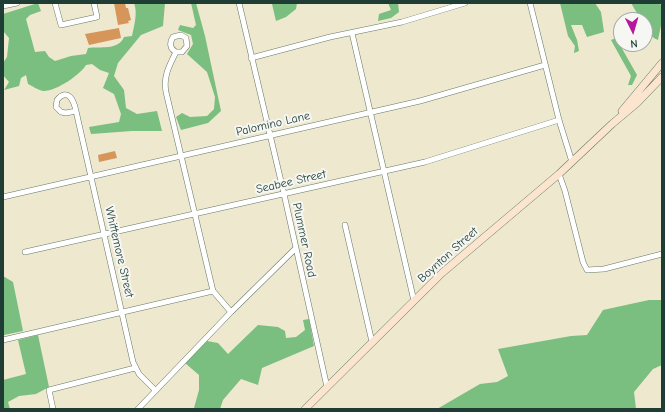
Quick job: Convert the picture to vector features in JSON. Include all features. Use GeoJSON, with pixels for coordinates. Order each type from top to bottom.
{"type":"FeatureCollection","features":[{"type":"Feature","properties":{"kind":"street"},"geometry":{"type":"LineString","coordinates":[[3,6],[17,3]]}},
{"type":"Feature","properties":{"kind":"street"},"geometry":{"type":"LineString","coordinates":[[55,3],[60,24],[97,17],[94,3]]}},
{"type":"Feature","properties":{"kind":"street","name":"Plummer Road"},"geometry":{"type":"LineString","coordinates":[[239,3],[327,387]]}},
{"type":"Feature","properties":{"kind":"street"},"geometry":{"type":"LineString","coordinates":[[251,58],[402,22],[465,3]]}},
{"type":"Feature","properties":{"kind":"street"},"geometry":{"type":"LineString","coordinates":[[530,3],[559,120],[572,162]]}},
{"type":"Feature","properties":{"kind":"street"},"geometry":{"type":"LineString","coordinates":[[352,33],[414,301]]}},
{"type":"Feature","properties":{"kind":"street"},"geometry":{"type":"LineString","coordinates":[[176,52],[166,74],[164,86],[213,291],[231,312]]}},
{"type":"Feature","properties":{"kind":"street","name":"Boynton Street"},"geometry":{"type":"LineString","coordinates":[[612,124],[662,63]]}},
{"type":"Feature","properties":{"kind":"street","name":"Palomino Lane"},"geometry":{"type":"LineString","coordinates":[[3,197],[427,99],[545,65]]}},
{"type":"Feature","properties":{"kind":"street","name":"Boynton Street"},"geometry":{"type":"LineString","coordinates":[[305,409],[465,252],[559,174],[612,124],[637,103],[662,77]]}},
{"type":"Feature","properties":{"kind":"street","name":"Whittemore Street"},"geometry":{"type":"LineString","coordinates":[[76,111],[135,368],[139,374],[156,390]]}},
{"type":"Feature","properties":{"kind":"street","name":"Seabee Street"},"geometry":{"type":"LineString","coordinates":[[25,252],[284,194],[449,155],[559,120]]}},
{"type":"Feature","properties":{"kind":"street"},"geometry":{"type":"LineString","coordinates":[[559,174],[565,191],[583,262],[587,270],[604,270],[662,254]]}},
{"type":"Feature","properties":{"kind":"street"},"geometry":{"type":"LineString","coordinates":[[344,224],[372,342]]}},
{"type":"Feature","properties":{"kind":"street"},"geometry":{"type":"LineString","coordinates":[[138,409],[231,312],[296,248]]}},
{"type":"Feature","properties":{"kind":"street"},"geometry":{"type":"LineString","coordinates":[[3,340],[213,291]]}},
{"type":"Feature","properties":{"kind":"street"},"geometry":{"type":"LineString","coordinates":[[53,409],[49,390],[135,368]]}},
{"type":"Feature","properties":{"kind":"green space"},"geometry":{"type":"Polygon","coordinates":[[[38,3],[41,11],[30,15],[26,19],[35,52],[45,51],[49,57],[55,61],[71,56],[86,54],[88,48],[113,46],[118,44],[124,37],[132,36],[136,15],[134,3],[165,3],[163,26],[141,35],[118,63],[114,76],[124,90],[126,108],[137,114],[157,111],[162,131],[132,131],[91,134],[89,127],[119,122],[121,114],[114,94],[103,88],[109,73],[100,70],[92,64],[86,65],[67,82],[48,91],[37,89],[28,84],[26,75],[21,78],[19,86],[4,90],[9,82],[3,75],[3,63],[7,57],[9,38],[3,31],[3,14],[38,3]]]}},
{"type":"Feature","properties":{"kind":"green space"},"geometry":{"type":"Polygon","coordinates":[[[191,3],[196,3],[205,36],[221,111],[208,123],[181,130],[176,117],[182,113],[190,117],[207,116],[214,109],[215,97],[207,72],[187,54],[193,44],[191,35],[178,30],[180,25],[193,28],[196,25],[191,3]]]}},
{"type":"Feature","properties":{"kind":"green space"},"geometry":{"type":"Polygon","coordinates":[[[269,3],[297,3],[296,9],[286,17],[276,21],[272,4],[269,3]]]}},
{"type":"Feature","properties":{"kind":"green space"},"geometry":{"type":"Polygon","coordinates":[[[388,3],[398,3],[399,12],[391,18],[378,21],[379,14],[391,10],[388,3]]]}},
{"type":"Feature","properties":{"kind":"green space"},"geometry":{"type":"Polygon","coordinates":[[[560,3],[595,3],[601,12],[604,32],[587,37],[582,25],[571,25],[577,40],[579,51],[574,53],[575,46],[568,36],[560,3]]]}},
{"type":"Feature","properties":{"kind":"green space"},"geometry":{"type":"Polygon","coordinates":[[[631,3],[660,3],[662,17],[658,40],[653,38],[653,12],[636,12],[631,3]]]}},
{"type":"Feature","properties":{"kind":"green space"},"geometry":{"type":"Polygon","coordinates":[[[618,52],[624,52],[637,75],[632,85],[628,85],[631,76],[618,52]]]}},
{"type":"Feature","properties":{"kind":"green space"},"geometry":{"type":"Polygon","coordinates":[[[3,276],[13,282],[23,331],[4,335],[3,333],[3,276]]]}},
{"type":"Feature","properties":{"kind":"green space"},"geometry":{"type":"Polygon","coordinates":[[[649,300],[662,300],[662,365],[653,369],[634,392],[636,409],[437,409],[480,384],[497,382],[508,376],[498,349],[571,336],[587,335],[603,310],[649,300]]]}},
{"type":"Feature","properties":{"kind":"green space"},"geometry":{"type":"Polygon","coordinates":[[[309,319],[314,346],[262,368],[258,385],[241,379],[223,400],[220,409],[194,408],[199,390],[199,375],[185,363],[207,341],[218,343],[228,354],[258,325],[278,327],[285,331],[286,338],[296,337],[305,330],[303,320],[309,319]]]}},
{"type":"Feature","properties":{"kind":"green space"},"geometry":{"type":"Polygon","coordinates":[[[38,335],[49,387],[36,394],[19,396],[8,402],[10,409],[3,409],[3,380],[26,374],[18,340],[38,335]]]}},
{"type":"Feature","properties":{"kind":"building"},"geometry":{"type":"Polygon","coordinates":[[[114,3],[125,3],[131,20],[128,21],[129,23],[118,25],[114,3]]]}},
{"type":"Feature","properties":{"kind":"building"},"geometry":{"type":"Polygon","coordinates":[[[119,28],[121,38],[89,45],[85,34],[119,28]]]}},
{"type":"Feature","properties":{"kind":"building"},"geometry":{"type":"Polygon","coordinates":[[[115,151],[117,158],[99,162],[98,155],[115,151]]]}}]}
